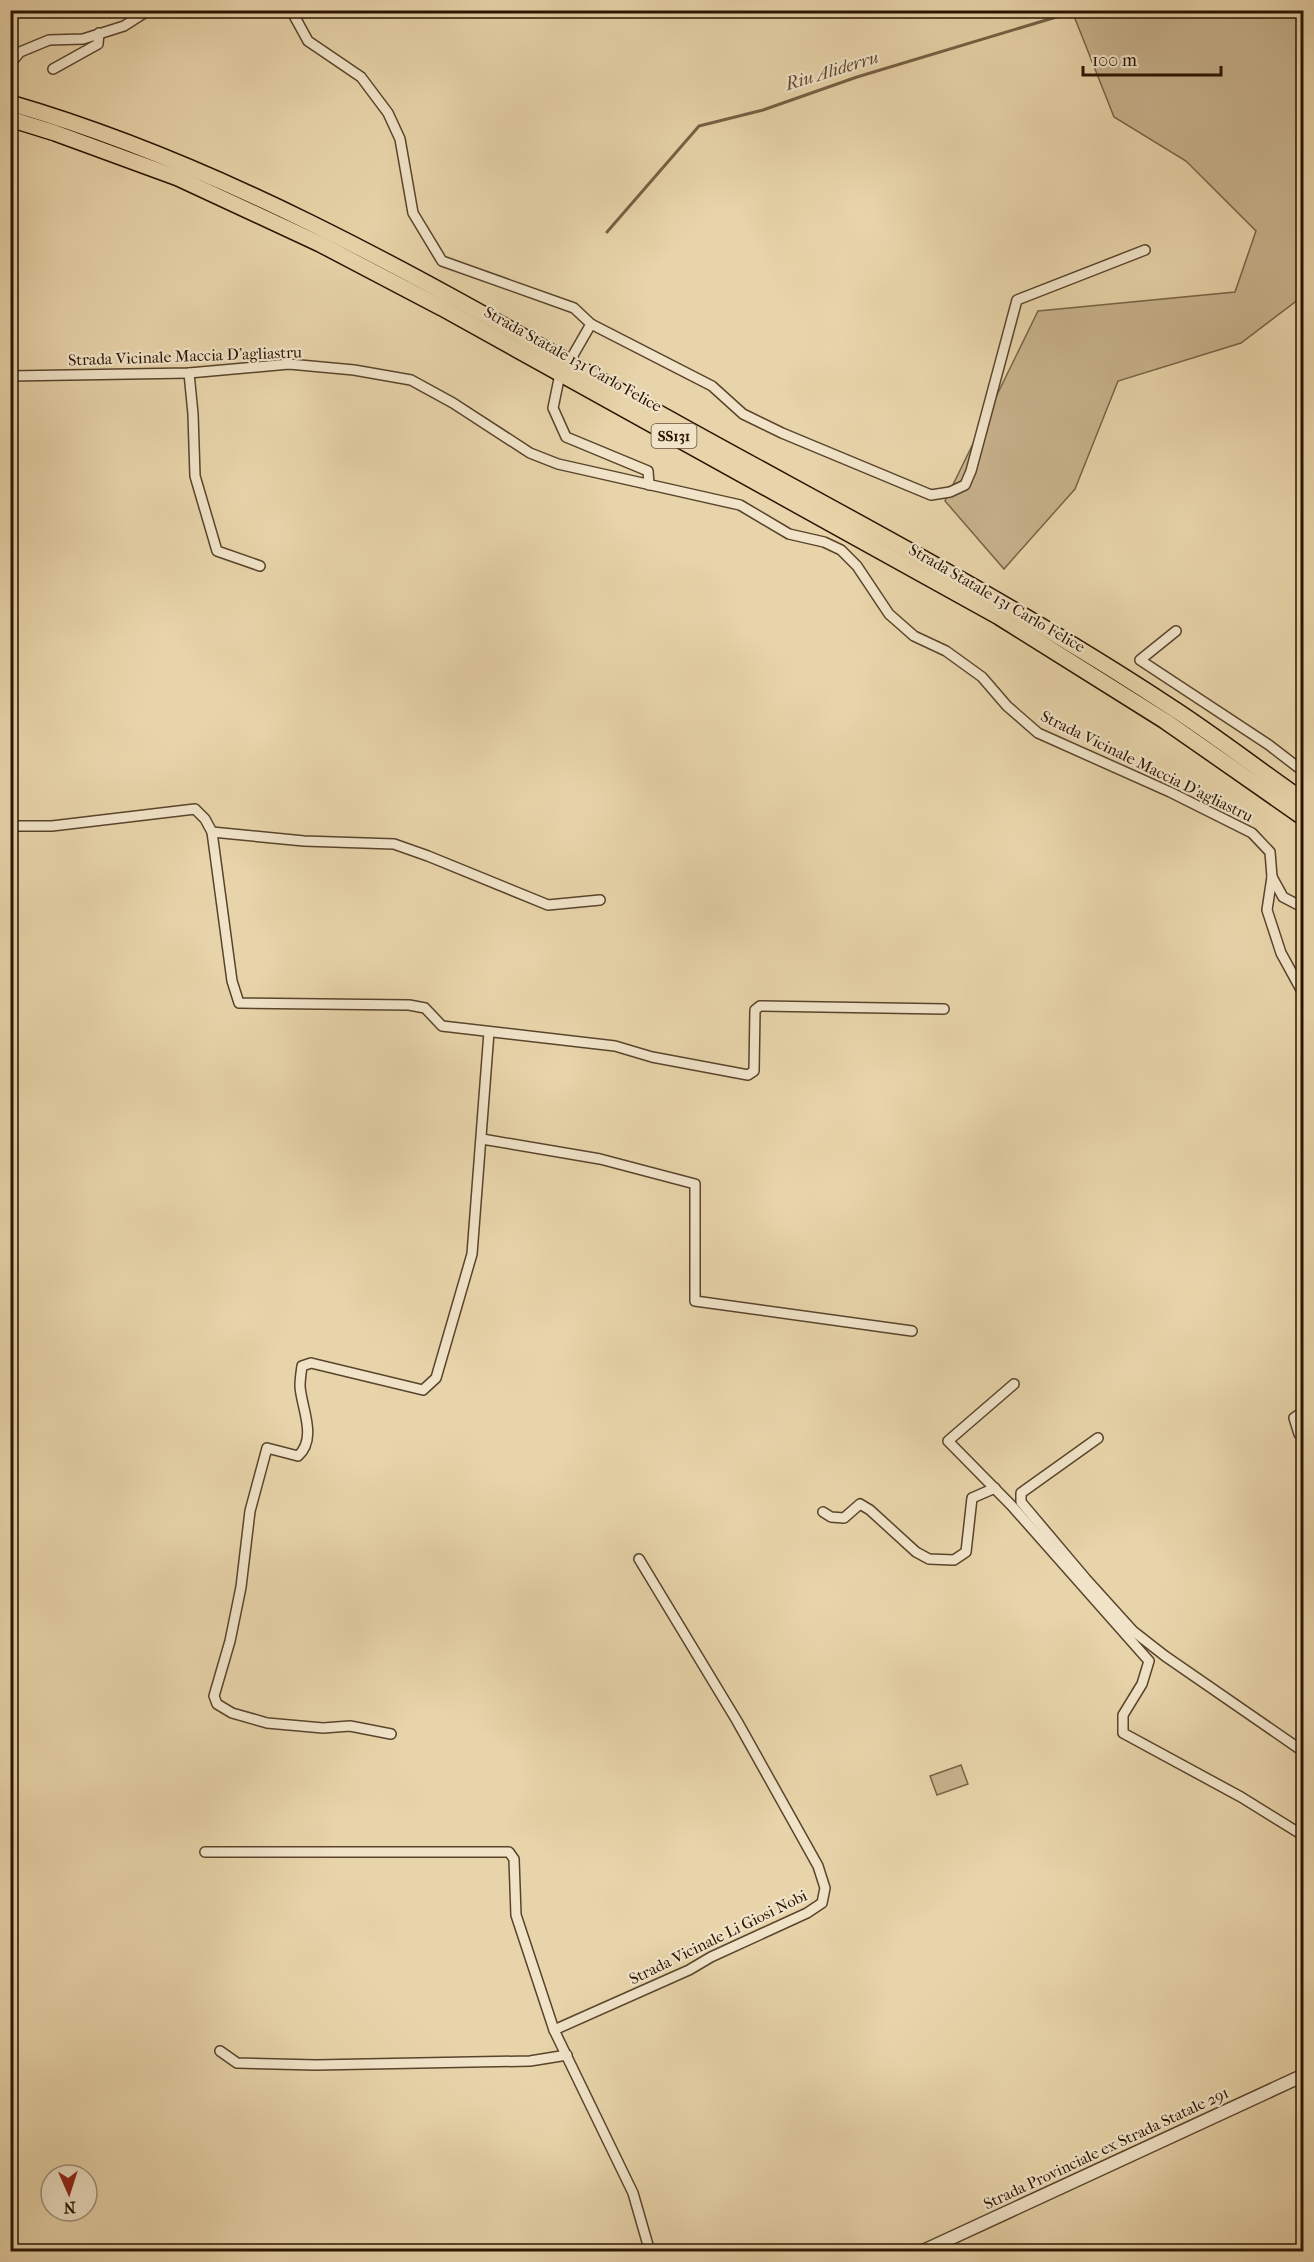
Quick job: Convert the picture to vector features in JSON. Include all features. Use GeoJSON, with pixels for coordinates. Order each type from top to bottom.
{"type":"FeatureCollection","features":[{"type":"Feature","properties":{"kind":"highway","name":"Strada Statale 131 Carlo Felice"},"geometry":{"type":"LineString","coordinates":[[10,103],[59,117],[183,163],[326,231],[447,293],[1004,604],[1172,707],[1304,801]]}},
{"type":"Feature","properties":{"kind":"highway","name":"Strada Statale 131 Carlo Felice"},"geometry":{"type":"LineString","coordinates":[[10,119],[177,178],[320,244],[442,308],[999,617],[1165,721],[1304,818]]}},
{"type":"Feature","properties":{"kind":"street"},"geometry":{"type":"LineString","coordinates":[[10,64],[20,52],[49,40],[82,39],[124,26],[149,10]]}},
{"type":"Feature","properties":{"kind":"street"},"geometry":{"type":"LineString","coordinates":[[291,10],[308,41],[361,78],[388,113],[400,139],[413,213],[442,261],[574,308],[591,324],[712,386],[743,414],[782,433],[931,495],[950,492],[965,484],[971,471],[1017,300],[1145,250]]}},
{"type":"Feature","properties":{"kind":"street"},"geometry":{"type":"LineString","coordinates":[[53,69],[98,44],[99,33]]}},
{"type":"Feature","properties":{"kind":"street"},"geometry":{"type":"LineString","coordinates":[[572,357],[591,324]]}},
{"type":"Feature","properties":{"kind":"street","name":"Strada Vicinale Maccia D'agliastru"},"geometry":{"type":"LineString","coordinates":[[10,376],[189,373],[289,364],[354,370],[411,380],[453,403],[530,453],[558,464],[740,505],[789,534],[824,542],[841,550],[857,566],[889,614],[914,636],[946,651],[981,677],[1007,706],[1038,733],[1170,792],[1252,833],[1270,852],[1272,877]]}},
{"type":"Feature","properties":{"kind":"street"},"geometry":{"type":"LineString","coordinates":[[189,373],[195,476],[217,551],[260,566]]}},
{"type":"Feature","properties":{"kind":"street"},"geometry":{"type":"LineString","coordinates":[[559,379],[553,408],[566,437],[648,471],[649,485]]}},
{"type":"Feature","properties":{"kind":"street"},"geometry":{"type":"LineString","coordinates":[[1176,631],[1140,660],[1269,745],[1304,772]]}},
{"type":"Feature","properties":{"kind":"street"},"geometry":{"type":"LineString","coordinates":[[10,826],[52,826],[195,809],[205,819],[212,832],[232,981],[239,1003],[409,1005],[425,1008],[442,1026],[615,1046],[652,1057],[748,1075],[754,1071],[755,1010],[760,1006],[944,1009]]}},
{"type":"Feature","properties":{"kind":"street"},"geometry":{"type":"LineString","coordinates":[[212,832],[304,842],[394,844],[548,905],[600,900]]}},
{"type":"Feature","properties":{"kind":"street"},"geometry":{"type":"LineString","coordinates":[[1272,877],[1283,897],[1304,908]]}},
{"type":"Feature","properties":{"kind":"street"},"geometry":{"type":"LineString","coordinates":[[1272,877],[1267,910],[1281,952],[1304,995]]}},
{"type":"Feature","properties":{"kind":"street"},"geometry":{"type":"LineString","coordinates":[[391,1734],[350,1726],[323,1728],[267,1723],[232,1713],[217,1704],[214,1696],[230,1641],[241,1587],[250,1511],[267,1448],[298,1456],[302,1451],[308,1431],[300,1388],[302,1366],[311,1363],[423,1390],[436,1378],[472,1254],[489,1032]]}},
{"type":"Feature","properties":{"kind":"street"},"geometry":{"type":"LineString","coordinates":[[482,1139],[600,1159],[695,1184],[695,1301],[912,1331]]}},
{"type":"Feature","properties":{"kind":"street"},"geometry":{"type":"LineString","coordinates":[[1014,1384],[948,1441],[996,1488],[1149,1661],[1142,1684],[1124,1715],[1123,1733],[1241,1797],[1304,1836]]}},
{"type":"Feature","properties":{"kind":"street"},"geometry":{"type":"LineString","coordinates":[[1304,1411],[1294,1418],[1299,1434],[1304,1440]]}},
{"type":"Feature","properties":{"kind":"street"},"geometry":{"type":"LineString","coordinates":[[1098,1438],[1021,1493],[1021,1502],[1133,1631],[1165,1656],[1304,1752]]}},
{"type":"Feature","properties":{"kind":"street"},"geometry":{"type":"LineString","coordinates":[[823,1512],[831,1517],[844,1518],[860,1504],[870,1510],[916,1552],[929,1559],[954,1560],[966,1552],[972,1498],[996,1488]]}},
{"type":"Feature","properties":{"kind":"street","name":"Strada Vicinale Li Giosi Nobi"},"geometry":{"type":"LineString","coordinates":[[554,2030],[689,1970],[711,1957],[807,1913],[822,1903],[825,1888],[818,1866],[748,1741],[639,1559]]}},
{"type":"Feature","properties":{"kind":"street"},"geometry":{"type":"LineString","coordinates":[[205,1852],[509,1852],[514,1860],[516,1915],[554,2030],[633,2193],[650,2252]]}},
{"type":"Feature","properties":{"kind":"street"},"geometry":{"type":"LineString","coordinates":[[220,2051],[237,2063],[316,2065],[530,2061],[567,2055]]}},
{"type":"Feature","properties":{"kind":"street","name":"Strada Provinciale ex Strada Statale 291"},"geometry":{"type":"LineString","coordinates":[[921,2252],[1304,2075]]}},
{"type":"Feature","properties":{"kind":"shaded area"},"geometry":{"type":"Polygon","coordinates":[[[1072,11],[1303,11],[1303,296],[1241,343],[1118,381],[1075,489],[1004,569],[945,501],[1038,311],[1235,292],[1256,231],[1186,161],[1114,117],[1072,11]]]}},
{"type":"Feature","properties":{"kind":"shaded area"},"geometry":{"type":"Polygon","coordinates":[[[961,1765],[968,1784],[937,1795],[930,1776],[961,1765]]]}},
{"type":"Feature","properties":{"kind":"waterway","name":"Riu Aliderru"},"geometry":{"type":"LineString","coordinates":[[607,232],[699,126],[763,110],[857,77],[1063,15],[1109,10]]}},
{"type":"Feature","properties":{"kind":"waterway","name":"Riu Aliderru"},"geometry":{"type":"LineString","coordinates":[[1148,10],[1187,10]]}}]}
